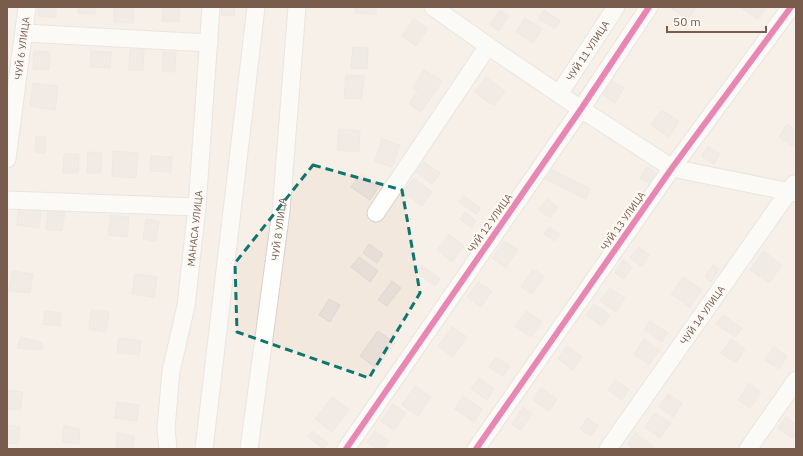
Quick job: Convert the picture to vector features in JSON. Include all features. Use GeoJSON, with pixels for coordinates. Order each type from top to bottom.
{"type":"FeatureCollection","features":[{"type":"Feature","properties":{"kind":"street","name":"ЧУЙ 6 УЛИЦА"},"geometry":{"type":"LineString","coordinates":[[7,159],[27,7]]}},
{"type":"Feature","properties":{"kind":"street","name":"МАНАСА УЛИЦА"},"geometry":{"type":"LineString","coordinates":[[168,449],[166,428],[171,371],[186,306],[197,207],[211,7]]}},
{"type":"Feature","properties":{"kind":"street"},"geometry":{"type":"LineString","coordinates":[[204,449],[256,7]]}},
{"type":"Feature","properties":{"kind":"street","name":"ЧУЙ 8 УЛИЦА"},"geometry":{"type":"LineString","coordinates":[[249,449],[281,211],[297,7]]}},
{"type":"Feature","properties":{"kind":"street"},"geometry":{"type":"LineString","coordinates":[[433,7],[451,12],[488,46],[672,168],[793,189]]}},
{"type":"Feature","properties":{"kind":"street","name":"ЧУЙ 11 УЛИЦА"},"geometry":{"type":"LineString","coordinates":[[559,94],[616,7]]}},
{"type":"Feature","properties":{"kind":"street","name":"ЧУЙ 12 УЛИЦА"},"geometry":{"type":"LineString","coordinates":[[346,449],[581,109],[649,7]]}},
{"type":"Feature","properties":{"kind":"street","name":"ЧУЙ 13 УЛИЦА"},"geometry":{"type":"LineString","coordinates":[[476,449],[672,168],[791,7]]}},
{"type":"Feature","properties":{"kind":"street"},"geometry":{"type":"LineString","coordinates":[[24,33],[209,43]]}},
{"type":"Feature","properties":{"kind":"street"},"geometry":{"type":"LineString","coordinates":[[376,213],[488,46]]}},
{"type":"Feature","properties":{"kind":"street","name":"ЧУЙ 14 УЛИЦА"},"geometry":{"type":"LineString","coordinates":[[608,449],[793,189]]}},
{"type":"Feature","properties":{"kind":"street"},"geometry":{"type":"LineString","coordinates":[[7,200],[197,207]]}},
{"type":"Feature","properties":{"kind":"street"},"geometry":{"type":"LineString","coordinates":[[748,449],[796,380]]}},
{"type":"Feature","properties":{"kind":"highlighted area"},"geometry":{"type":"Polygon","coordinates":[[[313,165],[402,190],[420,293],[369,378],[237,332],[235,263],[313,165]]]}},
{"type":"Feature","properties":{"kind":"shaded area"},"geometry":{"type":"Polygon","coordinates":[[[7,7],[796,7],[796,449],[7,449],[7,7]]]}},
{"type":"Feature","properties":{"kind":"building"},"geometry":{"type":"Polygon","coordinates":[[[38,7],[56,7],[56,17],[38,16],[38,7]]]}},
{"type":"Feature","properties":{"kind":"building"},"geometry":{"type":"Polygon","coordinates":[[[78,7],[95,7],[95,14],[78,13],[78,7]]]}},
{"type":"Feature","properties":{"kind":"building"},"geometry":{"type":"Polygon","coordinates":[[[114,7],[134,8],[133,23],[114,21],[114,7]]]}},
{"type":"Feature","properties":{"kind":"building"},"geometry":{"type":"Polygon","coordinates":[[[163,7],[180,7],[179,22],[162,21],[163,7]]]}},
{"type":"Feature","properties":{"kind":"building"},"geometry":{"type":"Polygon","coordinates":[[[222,7],[235,7],[234,16],[221,15],[222,7]]]}},
{"type":"Feature","properties":{"kind":"building"},"geometry":{"type":"Polygon","coordinates":[[[356,7],[376,7],[376,14],[355,13],[356,7]]]}},
{"type":"Feature","properties":{"kind":"building"},"geometry":{"type":"Polygon","coordinates":[[[674,7],[696,7],[688,19],[672,9],[674,7]]]}},
{"type":"Feature","properties":{"kind":"building"},"geometry":{"type":"Polygon","coordinates":[[[740,7],[766,7],[758,19],[740,7]]]}},
{"type":"Feature","properties":{"kind":"building"},"geometry":{"type":"Polygon","coordinates":[[[500,10],[509,16],[499,31],[490,25],[500,10]]]}},
{"type":"Feature","properties":{"kind":"building"},"geometry":{"type":"Polygon","coordinates":[[[544,10],[560,21],[555,29],[538,18],[544,10]]]}},
{"type":"Feature","properties":{"kind":"building"},"geometry":{"type":"Polygon","coordinates":[[[525,18],[542,29],[533,43],[516,32],[525,18]]]}},
{"type":"Feature","properties":{"kind":"building"},"geometry":{"type":"Polygon","coordinates":[[[414,19],[428,28],[416,46],[402,36],[414,19]]]}},
{"type":"Feature","properties":{"kind":"building"},"geometry":{"type":"Polygon","coordinates":[[[353,47],[368,48],[367,69],[351,68],[353,47]]]}},
{"type":"Feature","properties":{"kind":"building"},"geometry":{"type":"Polygon","coordinates":[[[130,49],[144,50],[143,70],[129,70],[130,49]]]}},
{"type":"Feature","properties":{"kind":"building"},"geometry":{"type":"Polygon","coordinates":[[[34,51],[50,52],[49,70],[33,69],[34,51]]]}},
{"type":"Feature","properties":{"kind":"building"},"geometry":{"type":"Polygon","coordinates":[[[91,51],[111,52],[110,68],[90,67],[91,51]]]}},
{"type":"Feature","properties":{"kind":"building"},"geometry":{"type":"Polygon","coordinates":[[[163,52],[176,53],[175,72],[162,71],[163,52]]]}},
{"type":"Feature","properties":{"kind":"building"},"geometry":{"type":"Polygon","coordinates":[[[424,70],[442,81],[430,99],[413,88],[424,70]]]}},
{"type":"Feature","properties":{"kind":"building"},"geometry":{"type":"Polygon","coordinates":[[[346,75],[364,76],[362,99],[344,98],[346,75]]]}},
{"type":"Feature","properties":{"kind":"building"},"geometry":{"type":"Polygon","coordinates":[[[486,77],[505,91],[494,106],[475,92],[486,77]]]}},
{"type":"Feature","properties":{"kind":"building"},"geometry":{"type":"Polygon","coordinates":[[[611,80],[624,88],[615,103],[602,94],[611,80]]]}},
{"type":"Feature","properties":{"kind":"building"},"geometry":{"type":"Polygon","coordinates":[[[33,83],[58,86],[55,110],[30,106],[33,83]]]}},
{"type":"Feature","properties":{"kind":"building"},"geometry":{"type":"Polygon","coordinates":[[[417,91],[430,99],[421,112],[409,104],[417,91]]]}},
{"type":"Feature","properties":{"kind":"building"},"geometry":{"type":"Polygon","coordinates":[[[661,110],[679,121],[669,137],[651,125],[661,110]]]}},
{"type":"Feature","properties":{"kind":"building"},"geometry":{"type":"Polygon","coordinates":[[[787,124],[796,130],[796,148],[779,137],[787,124]]]}},
{"type":"Feature","properties":{"kind":"building"},"geometry":{"type":"Polygon","coordinates":[[[339,129],[360,131],[359,152],[337,150],[339,129]]]}},
{"type":"Feature","properties":{"kind":"building"},"geometry":{"type":"Polygon","coordinates":[[[36,136],[46,137],[45,153],[35,152],[36,136]]]}},
{"type":"Feature","properties":{"kind":"building"},"geometry":{"type":"Polygon","coordinates":[[[382,139],[400,145],[392,167],[375,161],[382,139]]]}},
{"type":"Feature","properties":{"kind":"building"},"geometry":{"type":"Polygon","coordinates":[[[708,146],[720,154],[714,164],[702,156],[708,146]]]}},
{"type":"Feature","properties":{"kind":"building"},"geometry":{"type":"Polygon","coordinates":[[[113,151],[138,153],[136,178],[112,176],[113,151]]]}},
{"type":"Feature","properties":{"kind":"building"},"geometry":{"type":"Polygon","coordinates":[[[88,152],[102,153],[101,173],[87,173],[88,152]]]}},
{"type":"Feature","properties":{"kind":"building"},"geometry":{"type":"Polygon","coordinates":[[[64,154],[79,154],[78,173],[63,173],[64,154]]]}},
{"type":"Feature","properties":{"kind":"building"},"geometry":{"type":"Polygon","coordinates":[[[151,156],[172,157],[171,172],[150,171],[151,156]]]}},
{"type":"Feature","properties":{"kind":"building"},"geometry":{"type":"Polygon","coordinates":[[[424,162],[440,173],[432,184],[416,172],[424,162]]]}},
{"type":"Feature","properties":{"kind":"building"},"geometry":{"type":"Polygon","coordinates":[[[546,167],[590,189],[586,199],[541,177],[546,167]]]}},
{"type":"Feature","properties":{"kind":"building"},"geometry":{"type":"Polygon","coordinates":[[[647,167],[656,173],[649,183],[640,178],[647,167]]]}},
{"type":"Feature","properties":{"kind":"building"},"geometry":{"type":"Polygon","coordinates":[[[361,173],[380,185],[370,200],[351,187],[361,173]]]}},
{"type":"Feature","properties":{"kind":"building"},"geometry":{"type":"Polygon","coordinates":[[[414,178],[432,192],[422,206],[403,192],[414,178]]]}},
{"type":"Feature","properties":{"kind":"building"},"geometry":{"type":"Polygon","coordinates":[[[464,196],[481,208],[476,214],[459,202],[464,196]]]}},
{"type":"Feature","properties":{"kind":"building"},"geometry":{"type":"Polygon","coordinates":[[[547,199],[558,207],[550,218],[539,210],[547,199]]]}},
{"type":"Feature","properties":{"kind":"building"},"geometry":{"type":"Polygon","coordinates":[[[19,208],[41,211],[39,228],[17,225],[19,208]]]}},
{"type":"Feature","properties":{"kind":"building"},"geometry":{"type":"Polygon","coordinates":[[[48,209],[65,211],[62,231],[46,229],[48,209]]]}},
{"type":"Feature","properties":{"kind":"building"},"geometry":{"type":"Polygon","coordinates":[[[465,212],[476,221],[472,228],[460,219],[465,212]]]}},
{"type":"Feature","properties":{"kind":"building"},"geometry":{"type":"Polygon","coordinates":[[[111,215],[129,217],[127,237],[108,235],[111,215]]]}},
{"type":"Feature","properties":{"kind":"building"},"geometry":{"type":"Polygon","coordinates":[[[146,219],[159,221],[156,241],[143,239],[146,219]]]}},
{"type":"Feature","properties":{"kind":"building"},"geometry":{"type":"Polygon","coordinates":[[[549,227],[560,234],[555,241],[544,234],[549,227]]]}},
{"type":"Feature","properties":{"kind":"building"},"geometry":{"type":"Polygon","coordinates":[[[449,234],[464,246],[452,262],[437,250],[449,234]]]}},
{"type":"Feature","properties":{"kind":"building"},"geometry":{"type":"Polygon","coordinates":[[[504,241],[518,250],[506,268],[492,258],[504,241]]]}},
{"type":"Feature","properties":{"kind":"building"},"geometry":{"type":"Polygon","coordinates":[[[369,244],[383,254],[377,263],[363,253],[369,244]]]}},
{"type":"Feature","properties":{"kind":"building"},"geometry":{"type":"Polygon","coordinates":[[[638,247],[649,255],[642,267],[630,258],[638,247]]]}},
{"type":"Feature","properties":{"kind":"building"},"geometry":{"type":"Polygon","coordinates":[[[763,251],[782,265],[769,283],[750,270],[763,251]]]}},
{"type":"Feature","properties":{"kind":"building"},"geometry":{"type":"Polygon","coordinates":[[[359,257],[378,271],[370,282],[351,267],[359,257]]]}},
{"type":"Feature","properties":{"kind":"building"},"geometry":{"type":"Polygon","coordinates":[[[623,260],[632,267],[624,279],[615,273],[623,260]]]}},
{"type":"Feature","properties":{"kind":"building"},"geometry":{"type":"Polygon","coordinates":[[[421,265],[440,279],[435,286],[416,272],[421,265]]]}},
{"type":"Feature","properties":{"kind":"building"},"geometry":{"type":"Polygon","coordinates":[[[713,265],[719,269],[711,282],[705,277],[713,265]]]}},
{"type":"Feature","properties":{"kind":"building"},"geometry":{"type":"Polygon","coordinates":[[[533,269],[544,276],[532,294],[521,287],[533,269]]]}},
{"type":"Feature","properties":{"kind":"building"},"geometry":{"type":"Polygon","coordinates":[[[12,271],[33,274],[30,293],[9,291],[12,271]]]}},
{"type":"Feature","properties":{"kind":"building"},"geometry":{"type":"Polygon","coordinates":[[[135,274],[157,277],[154,297],[132,294],[135,274]]]}},
{"type":"Feature","properties":{"kind":"building"},"geometry":{"type":"Polygon","coordinates":[[[683,277],[702,290],[690,307],[671,294],[683,277]]]}},
{"type":"Feature","properties":{"kind":"building"},"geometry":{"type":"Polygon","coordinates":[[[392,281],[401,288],[387,306],[378,300],[392,281]]]}},
{"type":"Feature","properties":{"kind":"building"},"geometry":{"type":"Polygon","coordinates":[[[478,282],[492,291],[481,307],[467,297],[478,282]]]}},
{"type":"Feature","properties":{"kind":"building"},"geometry":{"type":"Polygon","coordinates":[[[610,288],[625,298],[616,312],[600,301],[610,288]]]}},
{"type":"Feature","properties":{"kind":"building"},"geometry":{"type":"Polygon","coordinates":[[[329,299],[340,305],[330,322],[319,315],[329,299]]]}},
{"type":"Feature","properties":{"kind":"building"},"geometry":{"type":"Polygon","coordinates":[[[594,304],[610,315],[602,326],[586,315],[594,304]]]}},
{"type":"Feature","properties":{"kind":"building"},"geometry":{"type":"Polygon","coordinates":[[[91,310],[109,312],[106,332],[89,329],[91,310]]]}},
{"type":"Feature","properties":{"kind":"building"},"geometry":{"type":"Polygon","coordinates":[[[45,311],[61,313],[60,326],[43,324],[45,311]]]}},
{"type":"Feature","properties":{"kind":"building"},"geometry":{"type":"Polygon","coordinates":[[[526,311],[542,322],[531,337],[515,326],[526,311]]]}},
{"type":"Feature","properties":{"kind":"building"},"geometry":{"type":"Polygon","coordinates":[[[723,315],[742,328],[735,337],[716,324],[723,315]]]}},
{"type":"Feature","properties":{"kind":"building"},"geometry":{"type":"Polygon","coordinates":[[[650,321],[668,333],[662,342],[644,330],[650,321]]]}},
{"type":"Feature","properties":{"kind":"building"},"geometry":{"type":"Polygon","coordinates":[[[452,327],[467,337],[453,357],[438,346],[452,327]]]}},
{"type":"Feature","properties":{"kind":"building"},"geometry":{"type":"Polygon","coordinates":[[[378,331],[395,343],[376,368],[360,356],[378,331]]]}},
{"type":"Feature","properties":{"kind":"building"},"geometry":{"type":"Polygon","coordinates":[[[21,337],[42,343],[42,350],[17,348],[21,337]]]}},
{"type":"Feature","properties":{"kind":"building"},"geometry":{"type":"Polygon","coordinates":[[[119,338],[141,341],[139,355],[117,352],[119,338]]]}},
{"type":"Feature","properties":{"kind":"building"},"geometry":{"type":"Polygon","coordinates":[[[644,339],[660,350],[649,365],[634,354],[644,339]]]}},
{"type":"Feature","properties":{"kind":"building"},"geometry":{"type":"Polygon","coordinates":[[[731,339],[745,349],[736,363],[721,353],[731,339]]]}},
{"type":"Feature","properties":{"kind":"building"},"geometry":{"type":"Polygon","coordinates":[[[567,346],[582,357],[573,370],[558,359],[567,346]]]}},
{"type":"Feature","properties":{"kind":"building"},"geometry":{"type":"Polygon","coordinates":[[[774,347],[787,356],[779,369],[765,360],[774,347]]]}},
{"type":"Feature","properties":{"kind":"building"},"geometry":{"type":"Polygon","coordinates":[[[496,357],[510,366],[503,376],[489,367],[496,357]]]}},
{"type":"Feature","properties":{"kind":"building"},"geometry":{"type":"Polygon","coordinates":[[[479,378],[494,389],[487,400],[471,389],[479,378]]]}},
{"type":"Feature","properties":{"kind":"building"},"geometry":{"type":"Polygon","coordinates":[[[615,380],[629,389],[622,400],[608,390],[615,380]]]}},
{"type":"Feature","properties":{"kind":"building"},"geometry":{"type":"Polygon","coordinates":[[[749,383],[761,392],[750,408],[738,400],[749,383]]]}},
{"type":"Feature","properties":{"kind":"building"},"geometry":{"type":"Polygon","coordinates":[[[415,386],[431,397],[418,416],[402,405],[415,386]]]}},
{"type":"Feature","properties":{"kind":"building"},"geometry":{"type":"Polygon","coordinates":[[[541,388],[557,399],[549,411],[533,400],[541,388]]]}},
{"type":"Feature","properties":{"kind":"building"},"geometry":{"type":"Polygon","coordinates":[[[7,390],[23,392],[20,410],[7,409],[7,390]]]}},
{"type":"Feature","properties":{"kind":"building"},"geometry":{"type":"Polygon","coordinates":[[[668,394],[682,403],[673,417],[659,407],[668,394]]]}},
{"type":"Feature","properties":{"kind":"building"},"geometry":{"type":"Polygon","coordinates":[[[463,396],[482,409],[474,422],[455,409],[463,396]]]}},
{"type":"Feature","properties":{"kind":"building"},"geometry":{"type":"Polygon","coordinates":[[[332,397],[349,410],[332,432],[315,419],[332,397]]]}},
{"type":"Feature","properties":{"kind":"building"},"geometry":{"type":"Polygon","coordinates":[[[117,402],[139,405],[137,421],[115,418],[117,402]]]}},
{"type":"Feature","properties":{"kind":"building"},"geometry":{"type":"Polygon","coordinates":[[[393,404],[406,413],[394,430],[381,421],[393,404]]]}},
{"type":"Feature","properties":{"kind":"building"},"geometry":{"type":"Polygon","coordinates":[[[523,407],[532,414],[521,430],[512,424],[523,407]]]}},
{"type":"Feature","properties":{"kind":"building"},"geometry":{"type":"Polygon","coordinates":[[[655,413],[671,423],[660,438],[645,427],[655,413]]]}},
{"type":"Feature","properties":{"kind":"building"},"geometry":{"type":"Polygon","coordinates":[[[786,417],[796,424],[796,434],[793,438],[778,428],[786,417]]]}},
{"type":"Feature","properties":{"kind":"building"},"geometry":{"type":"Polygon","coordinates":[[[587,418],[598,426],[591,436],[580,429],[587,418]]]}},
{"type":"Feature","properties":{"kind":"building"},"geometry":{"type":"Polygon","coordinates":[[[7,425],[20,427],[18,444],[7,443],[7,425]]]}},
{"type":"Feature","properties":{"kind":"building"},"geometry":{"type":"Polygon","coordinates":[[[64,426],[80,429],[79,444],[62,442],[64,426]]]}},
{"type":"Feature","properties":{"kind":"building"},"geometry":{"type":"Polygon","coordinates":[[[312,431],[328,443],[323,449],[308,437],[312,431]]]}},
{"type":"Feature","properties":{"kind":"building"},"geometry":{"type":"Polygon","coordinates":[[[375,431],[389,441],[383,449],[377,449],[367,442],[375,431]]]}},
{"type":"Feature","properties":{"kind":"building"},"geometry":{"type":"Polygon","coordinates":[[[117,433],[134,436],[133,449],[116,449],[117,433]]]}},
{"type":"Feature","properties":{"kind":"building"},"geometry":{"type":"Polygon","coordinates":[[[635,433],[653,446],[651,449],[634,449],[627,444],[635,433]]]}},
{"type":"Feature","properties":{"kind":"cycle path"},"geometry":{"type":"LineString","coordinates":[[346,449],[581,109],[649,7]]}},
{"type":"Feature","properties":{"kind":"cycle path"},"geometry":{"type":"LineString","coordinates":[[476,449],[672,168],[791,7]]}}]}
